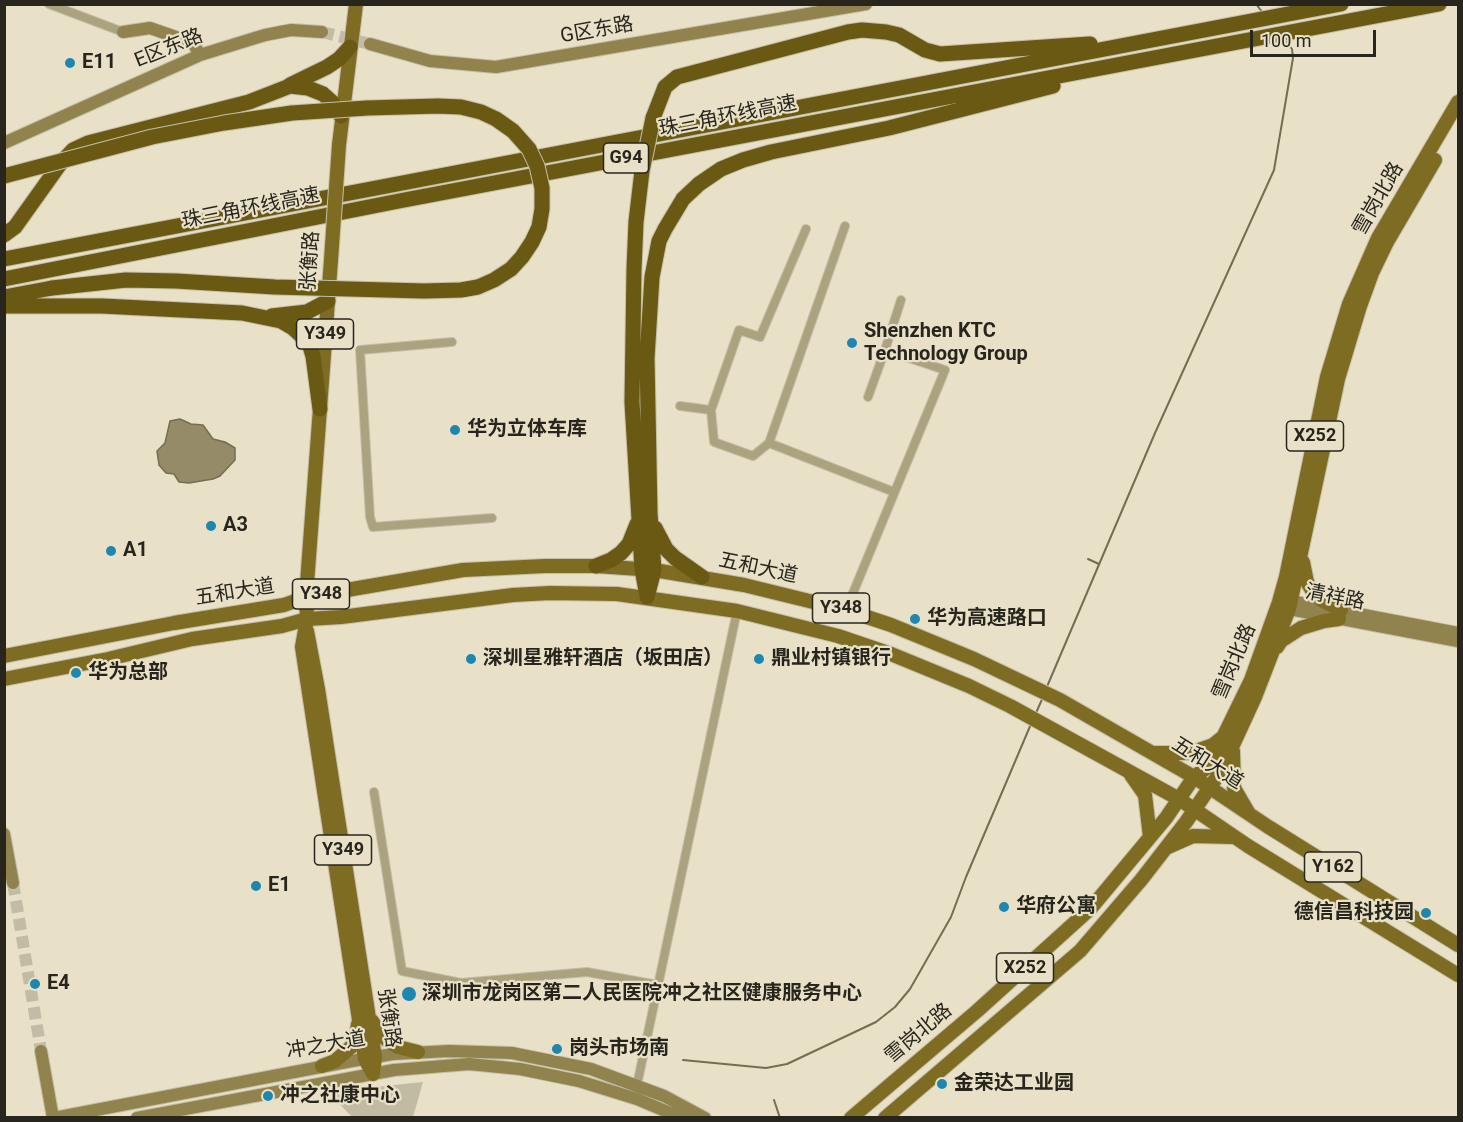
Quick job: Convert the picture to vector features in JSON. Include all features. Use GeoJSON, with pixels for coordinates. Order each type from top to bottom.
{"type":"FeatureCollection","features":[{"type":"Feature","properties":{"kind":"highway","name":"珠三角环线高速"},"geometry":{"type":"LineString","coordinates":[[4,259],[1341,4]]}},
{"type":"Feature","properties":{"kind":"highway","name":"珠三角环线高速"},"geometry":{"type":"LineString","coordinates":[[4,279],[410,199],[1439,4]]}},
{"type":"Feature","properties":{"kind":"highway"},"geometry":{"type":"LineString","coordinates":[[646,597],[648,569],[636,222],[642,171],[653,118],[665,87],[677,77],[862,30],[899,35],[925,50],[940,54],[1163,39]]}},
{"type":"Feature","properties":{"kind":"highway"},"geometry":{"type":"LineString","coordinates":[[4,235],[15,227],[60,164],[73,150],[88,142],[249,102],[290,86],[327,67],[339,59],[350,47]]}},
{"type":"Feature","properties":{"kind":"highway"},"geometry":{"type":"LineString","coordinates":[[640,378],[659,241],[683,199],[699,184],[721,169],[771,152],[956,112],[1166,55]]}},
{"type":"Feature","properties":{"kind":"highway"},"geometry":{"type":"LineString","coordinates":[[290,86],[308,88],[323,94],[333,102],[342,116]]}},
{"type":"Feature","properties":{"kind":"highway"},"geometry":{"type":"LineString","coordinates":[[4,176],[152,137],[224,123],[292,113],[438,106],[461,107],[481,112],[513,131],[529,149],[537,166],[542,188],[542,209],[532,242],[511,269],[478,287],[462,290],[424,291],[126,280],[52,288],[4,297]]}},
{"type":"Feature","properties":{"kind":"highway"},"geometry":{"type":"LineString","coordinates":[[4,306],[102,306],[266,316],[307,312],[328,301]]}},
{"type":"Feature","properties":{"kind":"highway"},"geometry":{"type":"LineString","coordinates":[[266,316],[294,328],[309,343],[314,356],[320,409]]}},
{"type":"Feature","properties":{"kind":"highway"},"geometry":{"type":"LineString","coordinates":[[596,566],[621,553],[629,544],[645,512]]}},
{"type":"Feature","properties":{"kind":"highway"},"geometry":{"type":"LineString","coordinates":[[645,512],[666,549],[702,577]]}},
{"type":"Feature","properties":{"kind":"main road","name":"张衡路"},"geometry":{"type":"LineString","coordinates":[[356,4],[339,145],[306,597],[306,624],[318,689],[372,1074]]}},
{"type":"Feature","properties":{"kind":"main road","name":"雪岗北路"},"geometry":{"type":"LineString","coordinates":[[885,1118],[1080,951],[1165,849],[1210,788],[1251,680],[1286,604],[1286,577],[1327,377],[1349,304],[1378,238],[1458,102]]}},
{"type":"Feature","properties":{"kind":"main road","name":"雪岗北路"},"geometry":{"type":"LineString","coordinates":[[851,1118],[977,1011],[1091,908],[1150,837],[1194,777],[1209,766],[1229,740],[1274,651],[1302,553],[1335,390],[1372,273],[1387,242],[1458,119]]}},
{"type":"Feature","properties":{"kind":"main road"},"geometry":{"type":"LineString","coordinates":[[1302,553],[1303,569],[1313,592],[1340,615]]}},
{"type":"Feature","properties":{"kind":"main road","name":"五和大道"},"geometry":{"type":"LineString","coordinates":[[4,656],[182,621],[284,605],[306,597],[463,570],[596,566],[648,569],[702,577],[787,594],[846,610],[932,640],[1018,679],[1060,700],[1194,777],[1458,945]]}},
{"type":"Feature","properties":{"kind":"main road","name":"五和大道"},"geometry":{"type":"LineString","coordinates":[[4,678],[108,659],[192,639],[306,624],[341,617],[532,594],[580,593],[646,597],[737,610],[838,636],[891,654],[969,686],[1010,706],[1179,799],[1235,837],[1458,975]]}},
{"type":"Feature","properties":{"kind":"main road"},"geometry":{"type":"LineString","coordinates":[[1274,651],[1281,641],[1301,628],[1340,615]]}},
{"type":"Feature","properties":{"kind":"main road"},"geometry":{"type":"LineString","coordinates":[[4,686],[19,676]]}},
{"type":"Feature","properties":{"kind":"main road"},"geometry":{"type":"LineString","coordinates":[[1152,753],[1191,753],[1229,740],[1234,789],[1249,814]]}},
{"type":"Feature","properties":{"kind":"main road"},"geometry":{"type":"LineString","coordinates":[[1128,771],[1145,795],[1150,837]]}},
{"type":"Feature","properties":{"kind":"main road"},"geometry":{"type":"LineString","coordinates":[[1165,849],[1193,836],[1235,837]]}},
{"type":"Feature","properties":{"kind":"main road"},"geometry":{"type":"LineString","coordinates":[[363,1012],[389,1042],[418,1052]]}},
{"type":"Feature","properties":{"kind":"main road"},"geometry":{"type":"LineString","coordinates":[[322,1066],[335,1061],[351,1047],[363,1012]]}},
{"type":"Feature","properties":{"kind":"street"},"geometry":{"type":"LineString","coordinates":[[49,4],[123,32],[150,28],[193,43],[200,55]]}},
{"type":"Feature","properties":{"kind":"street","name":"G区东路"},"geometry":{"type":"LineString","coordinates":[[370,44],[430,61],[496,67],[866,4]]}},
{"type":"Feature","properties":{"kind":"street","name":"E区东路"},"geometry":{"type":"LineString","coordinates":[[4,143],[200,55],[265,35],[291,30],[322,32]]}},
{"type":"Feature","properties":{"kind":"street"},"geometry":{"type":"LineString","coordinates":[[806,229],[760,337],[739,330],[711,410],[714,442],[753,456],[769,443],[845,226]]}},
{"type":"Feature","properties":{"kind":"street"},"geometry":{"type":"LineString","coordinates":[[868,397],[901,300]]}},
{"type":"Feature","properties":{"kind":"street"},"geometry":{"type":"LineString","coordinates":[[452,342],[360,350],[370,517],[373,527],[492,518]]}},
{"type":"Feature","properties":{"kind":"street"},"geometry":{"type":"LineString","coordinates":[[846,610],[945,370],[885,350]]}},
{"type":"Feature","properties":{"kind":"street"},"geometry":{"type":"LineString","coordinates":[[680,406],[711,410]]}},
{"type":"Feature","properties":{"kind":"street"},"geometry":{"type":"LineString","coordinates":[[769,443],[894,492]]}},
{"type":"Feature","properties":{"kind":"street","name":"清祥路"},"geometry":{"type":"LineString","coordinates":[[1286,604],[1458,641]]}},
{"type":"Feature","properties":{"kind":"street"},"geometry":{"type":"LineString","coordinates":[[638,1085],[737,610]]}},
{"type":"Feature","properties":{"kind":"street","name":"清祥路"},"geometry":{"type":"LineString","coordinates":[[1340,615],[1458,633]]}},
{"type":"Feature","properties":{"kind":"street"},"geometry":{"type":"LineString","coordinates":[[374,792],[402,971],[461,982],[587,972],[658,985]]}},
{"type":"Feature","properties":{"kind":"street"},"geometry":{"type":"LineString","coordinates":[[4,834],[13,883]]}},
{"type":"Feature","properties":{"kind":"street"},"geometry":{"type":"LineString","coordinates":[[41,1051],[53,1118]]}},
{"type":"Feature","properties":{"kind":"street","name":"冲之大道"},"geometry":{"type":"LineString","coordinates":[[53,1118],[370,1058],[418,1052],[481,1051],[537,1057],[591,1069],[664,1096],[705,1118]]}},
{"type":"Feature","properties":{"kind":"street","name":"冲之大道"},"geometry":{"type":"LineString","coordinates":[[137,1118],[372,1074],[452,1065],[520,1069],[568,1078],[608,1089],[682,1118]]}},
{"type":"Feature","properties":{"kind":"shaded area"},"geometry":{"type":"Polygon","coordinates":[[[180,419],[191,424],[203,425],[213,439],[235,448],[235,460],[220,476],[189,483],[179,482],[174,474],[166,473],[159,465],[157,451],[165,443],[170,421],[180,419]]]}},
{"type":"Feature","properties":{"kind":"shaded area"},"geometry":{"type":"Polygon","coordinates":[[[423,1082],[413,1117],[352,1117],[328,1092],[423,1082]]]}},
{"type":"Feature","properties":{"kind":"waterway"},"geometry":{"type":"LineString","coordinates":[[1256,4],[1263,13]]}},
{"type":"Feature","properties":{"kind":"waterway"},"geometry":{"type":"LineString","coordinates":[[1046,689],[1155,433],[1274,170],[1293,58],[1292,49],[1284,39]]}},
{"type":"Feature","properties":{"kind":"waterway"},"geometry":{"type":"LineString","coordinates":[[1088,559],[1099,564]]}},
{"type":"Feature","properties":{"kind":"waterway"},"geometry":{"type":"LineString","coordinates":[[1036,713],[1043,697]]}},
{"type":"Feature","properties":{"kind":"waterway"},"geometry":{"type":"LineString","coordinates":[[683,1060],[766,1068],[787,1064],[876,1022],[895,1007],[910,989],[951,917],[1031,724]]}},
{"type":"Feature","properties":{"kind":"waterway"},"geometry":{"type":"LineString","coordinates":[[774,1100],[780,1118]]}},
{"type":"Feature","properties":{"kind":"tunnel"},"geometry":{"type":"LineString","coordinates":[[322,32],[370,44]]}},
{"type":"Feature","properties":{"kind":"tunnel"},"geometry":{"type":"LineString","coordinates":[[13,883],[41,1051]]}},
{"type":"Feature","properties":{"kind":"place","name":"E11"},"geometry":{"type":"Point","coordinates":[70,63]}},
{"type":"Feature","properties":{"kind":"place","name":"Shenzhen KTC Technology Group"},"geometry":{"type":"Point","coordinates":[852,343]}},
{"type":"Feature","properties":{"kind":"place","name":"华为立体车库"},"geometry":{"type":"Point","coordinates":[455,430]}},
{"type":"Feature","properties":{"kind":"place","name":"A3"},"geometry":{"type":"Point","coordinates":[211,526]}},
{"type":"Feature","properties":{"kind":"place","name":"A1"},"geometry":{"type":"Point","coordinates":[111,551]}},
{"type":"Feature","properties":{"kind":"place","name":"华为高速路口"},"geometry":{"type":"Point","coordinates":[915,619]}},
{"type":"Feature","properties":{"kind":"place","name":"深圳星雅轩酒店（坂田店）"},"geometry":{"type":"Point","coordinates":[471,659]}},
{"type":"Feature","properties":{"kind":"place","name":"鼎业村镇银行"},"geometry":{"type":"Point","coordinates":[759,659]}},
{"type":"Feature","properties":{"kind":"place","name":"华为总部"},"geometry":{"type":"Point","coordinates":[76,673]}},
{"type":"Feature","properties":{"kind":"place","name":"E1"},"geometry":{"type":"Point","coordinates":[256,886]}},
{"type":"Feature","properties":{"kind":"place","name":"华府公寓"},"geometry":{"type":"Point","coordinates":[1004,907]}},
{"type":"Feature","properties":{"kind":"place","name":"德信昌科技园"},"geometry":{"type":"Point","coordinates":[1426,913]}},
{"type":"Feature","properties":{"kind":"place","name":"E4"},"geometry":{"type":"Point","coordinates":[35,984]}},
{"type":"Feature","properties":{"kind":"place","name":"深圳市龙岗区第二人民医院冲之社区健康服务中心"},"geometry":{"type":"Point","coordinates":[409,994]}},
{"type":"Feature","properties":{"kind":"place","name":"岗头市场南"},"geometry":{"type":"Point","coordinates":[557,1049]}},
{"type":"Feature","properties":{"kind":"place","name":"金荣达工业园"},"geometry":{"type":"Point","coordinates":[942,1084]}},
{"type":"Feature","properties":{"kind":"place","name":"冲之社康中心"},"geometry":{"type":"Point","coordinates":[268,1096]}}]}
